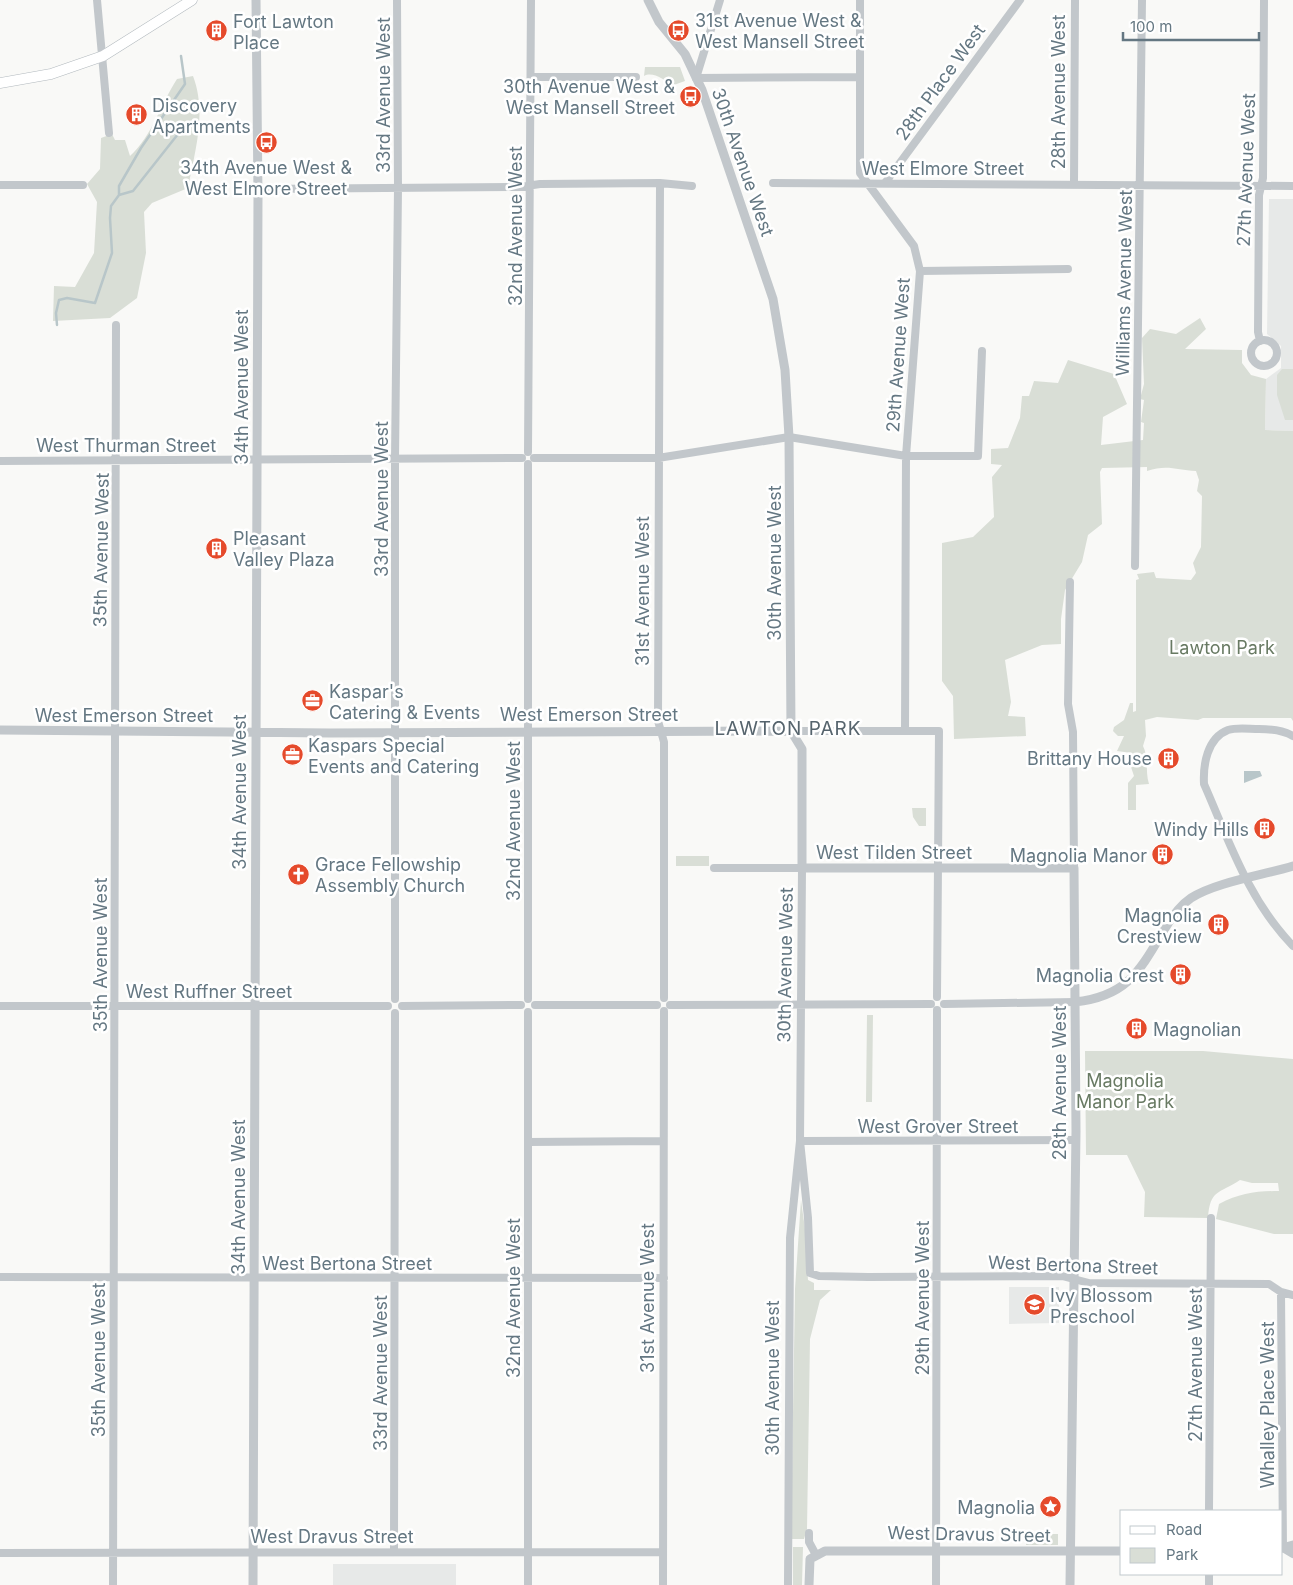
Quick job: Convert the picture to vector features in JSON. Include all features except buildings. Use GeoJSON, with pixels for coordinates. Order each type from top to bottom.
{"type":"FeatureCollection","features":[{"type":"Feature","properties":{"kind":"main road"},"geometry":{"type":"LineString","coordinates":[[0,83],[51,74],[103,56],[192,0]]}},
{"type":"Feature","properties":{"kind":"street"},"geometry":{"type":"LineString","coordinates":[[97,0],[110,132]]}},
{"type":"Feature","properties":{"kind":"street","name":"34th Avenue West"},"geometry":{"type":"LineString","coordinates":[[253,1585],[258,189],[256,0]]}},
{"type":"Feature","properties":{"kind":"street","name":"33rd Avenue West"},"geometry":{"type":"LineString","coordinates":[[395,999],[397,0]]}},
{"type":"Feature","properties":{"kind":"street","name":"32nd Avenue West"},"geometry":{"type":"LineString","coordinates":[[528,998],[528,458],[531,0]]}},
{"type":"Feature","properties":{"kind":"street"},"geometry":{"type":"LineString","coordinates":[[648,0],[659,22],[685,54],[696,78],[859,77]]}},
{"type":"Feature","properties":{"kind":"street","name":"30th Avenue West"},"geometry":{"type":"LineString","coordinates":[[720,0],[696,78],[748,221],[773,299],[785,370],[790,437],[791,731],[802,749],[802,868],[800,1141],[790,1238],[788,1585]]}},
{"type":"Feature","properties":{"kind":"street","name":"29th Avenue West"},"geometry":{"type":"LineString","coordinates":[[860,0],[860,173],[914,246],[920,271],[906,456],[905,731]]}},
{"type":"Feature","properties":{"kind":"street","name":"28th Place West"},"geometry":{"type":"LineString","coordinates":[[885,183],[1020,0]]}},
{"type":"Feature","properties":{"kind":"street","name":"28th Avenue West"},"geometry":{"type":"LineString","coordinates":[[1074,184],[1075,0]]}},
{"type":"Feature","properties":{"kind":"street","name":"Williams Avenue West"},"geometry":{"type":"LineString","coordinates":[[1135,566],[1142,0]]}},
{"type":"Feature","properties":{"kind":"street","name":"27th Avenue West"},"geometry":{"type":"LineString","coordinates":[[1260,340],[1258,332],[1258,283],[1261,186],[1263,178],[1264,0]]}},
{"type":"Feature","properties":{"kind":"street"},"geometry":{"type":"LineString","coordinates":[[531,77],[636,77]]}},
{"type":"Feature","properties":{"kind":"street"},"geometry":{"type":"LineString","coordinates":[[258,189],[660,183],[692,186]]}},
{"type":"Feature","properties":{"kind":"street","name":"31st Avenue West"},"geometry":{"type":"LineString","coordinates":[[660,183],[658,721],[664,742],[664,998]]}},
{"type":"Feature","properties":{"kind":"street","name":"West Elmore Street"},"geometry":{"type":"LineString","coordinates":[[772,183],[1293,186]]}},
{"type":"Feature","properties":{"kind":"street"},"geometry":{"type":"LineString","coordinates":[[0,186],[83,185]]}},
{"type":"Feature","properties":{"kind":"street"},"geometry":{"type":"LineString","coordinates":[[920,271],[1068,269]]}},
{"type":"Feature","properties":{"kind":"street","name":"35th Avenue West"},"geometry":{"type":"LineString","coordinates":[[113,1585],[116,326]]}},
{"type":"Feature","properties":{"kind":"street","name":"West Thurman Street"},"geometry":{"type":"LineString","coordinates":[[0,461],[658,458],[790,437],[906,456],[978,456],[982,350]]}},
{"type":"Feature","properties":{"kind":"street","name":"28th Avenue West"},"geometry":{"type":"LineString","coordinates":[[1070,582],[1068,704],[1073,732],[1076,1140],[1070,1585]]}},
{"type":"Feature","properties":{"kind":"street"},"geometry":{"type":"LineString","coordinates":[[1293,736],[1270,729],[1226,731],[1210,747],[1203,770],[1204,784],[1245,880],[1265,912],[1293,946]]}},
{"type":"Feature","properties":{"kind":"street","name":"West Emerson Street"},"geometry":{"type":"LineString","coordinates":[[0,730],[114,732],[939,731],[938,868]]}},
{"type":"Feature","properties":{"kind":"street"},"geometry":{"type":"LineString","coordinates":[[944,1004],[1094,1000],[1124,986],[1146,960],[1172,918],[1191,898],[1210,889],[1293,866]]}},
{"type":"Feature","properties":{"kind":"street","name":"West Tilden Street"},"geometry":{"type":"LineString","coordinates":[[714,868],[1074,868]]}},
{"type":"Feature","properties":{"kind":"street"},"geometry":{"type":"LineString","coordinates":[[937,997],[938,868]]}},
{"type":"Feature","properties":{"kind":"street"},"geometry":{"type":"LineString","coordinates":[[930,1004],[932,999],[937,997]]}},
{"type":"Feature","properties":{"kind":"street"},"geometry":{"type":"LineString","coordinates":[[937,997],[944,1004]]}},
{"type":"Feature","properties":{"kind":"street"},"geometry":{"type":"LineString","coordinates":[[528,998],[534,1001],[535,1005],[533,1010],[528,1012],[523,1010],[523,1000],[528,998]]}},
{"type":"Feature","properties":{"kind":"street"},"geometry":{"type":"LineString","coordinates":[[657,1005],[659,1000],[664,998],[667,999],[670,1005]]}},
{"type":"Feature","properties":{"kind":"street"},"geometry":{"type":"LineString","coordinates":[[395,999],[399,1000],[402,1006],[400,1011],[395,1013],[390,1011],[388,1006],[390,1001],[395,999]]}},
{"type":"Feature","properties":{"kind":"street"},"geometry":{"type":"LineString","coordinates":[[670,1005],[930,1004],[937,1010],[942,1008],[944,1004]]}},
{"type":"Feature","properties":{"kind":"street"},"geometry":{"type":"LineString","coordinates":[[402,1006],[522,1005]]}},
{"type":"Feature","properties":{"kind":"street"},"geometry":{"type":"LineString","coordinates":[[535,1005],[657,1005]]}},
{"type":"Feature","properties":{"kind":"street"},"geometry":{"type":"LineString","coordinates":[[657,1005],[658,1009],[664,1011],[670,1005]]}},
{"type":"Feature","properties":{"kind":"street","name":"West Ruffner Street"},"geometry":{"type":"LineString","coordinates":[[0,1006],[388,1006]]}},
{"type":"Feature","properties":{"kind":"street","name":"29th Avenue West"},"geometry":{"type":"LineString","coordinates":[[936,1585],[937,1010]]}},
{"type":"Feature","properties":{"kind":"street","name":"31st Avenue West"},"geometry":{"type":"LineString","coordinates":[[664,1011],[664,1585]]}},
{"type":"Feature","properties":{"kind":"street","name":"32nd Avenue West"},"geometry":{"type":"LineString","coordinates":[[528,1012],[528,1585]]}},
{"type":"Feature","properties":{"kind":"street","name":"33rd Avenue West"},"geometry":{"type":"LineString","coordinates":[[394,1552],[395,1013]]}},
{"type":"Feature","properties":{"kind":"street","name":"West Grover Street"},"geometry":{"type":"LineString","coordinates":[[800,1141],[1076,1140]]}},
{"type":"Feature","properties":{"kind":"street"},"geometry":{"type":"LineString","coordinates":[[528,1142],[663,1141]]}},
{"type":"Feature","properties":{"kind":"street","name":"30th Avenue West"},"geometry":{"type":"LineString","coordinates":[[800,1141],[808,1218],[810,1273],[819,1276]]}},
{"type":"Feature","properties":{"kind":"street","name":"27th Avenue West"},"geometry":{"type":"LineString","coordinates":[[1210,1510],[1211,1218]]}},
{"type":"Feature","properties":{"kind":"street","name":"West Bertona Street"},"geometry":{"type":"LineString","coordinates":[[819,1276],[1062,1276],[1089,1283],[1269,1284],[1281,1292],[1293,1295]]}},
{"type":"Feature","properties":{"kind":"street","name":"West Bertona Street"},"geometry":{"type":"LineString","coordinates":[[0,1277],[664,1278]]}},
{"type":"Feature","properties":{"kind":"street","name":"Whalley Place West"},"geometry":{"type":"LineString","coordinates":[[1281,1292],[1282,1510]]}},
{"type":"Feature","properties":{"kind":"street"},"geometry":{"type":"LineString","coordinates":[[809,1533],[809,1542],[816,1555],[810,1559],[809,1585]]}},
{"type":"Feature","properties":{"kind":"street","name":"West Dravus Street"},"geometry":{"type":"LineString","coordinates":[[816,1555],[825,1552],[936,1550],[1120,1551]]}},
{"type":"Feature","properties":{"kind":"street","name":"West Dravus Street"},"geometry":{"type":"LineString","coordinates":[[0,1553],[663,1552]]}},
{"type":"Feature","properties":{"kind":"shaded area"},"geometry":{"type":"Polygon","coordinates":[[[1269,199],[1293,199],[1293,431],[1265,430],[1266,379],[1281,368],[1281,346],[1267,334],[1269,199]]]}},
{"type":"Feature","properties":{"kind":"shaded area"},"geometry":{"type":"Polygon","coordinates":[[[1244,771],[1260,771],[1262,776],[1244,783],[1244,771]]]}},
{"type":"Feature","properties":{"kind":"shaded area","name":"Ivy Blossom Preschool"},"geometry":{"type":"Polygon","coordinates":[[[1009,1287],[1059,1287],[1059,1323],[1009,1324],[1009,1287]]]}},
{"type":"Feature","properties":{"kind":"shaded area"},"geometry":{"type":"Polygon","coordinates":[[[333,1564],[456,1564],[456,1585],[333,1585],[333,1564]]]}},
{"type":"Feature","properties":{"kind":"green space"},"geometry":{"type":"Polygon","coordinates":[[[645,67],[680,67],[685,81],[671,86],[658,76],[651,74],[644,76],[645,67]]]}},
{"type":"Feature","properties":{"kind":"green space"},"geometry":{"type":"Polygon","coordinates":[[[193,76],[199,104],[199,118],[188,188],[152,203],[144,212],[146,253],[137,298],[110,318],[53,321],[54,286],[75,287],[94,253],[97,202],[87,184],[100,169],[101,138],[112,134],[115,140],[125,140],[130,156],[145,139],[177,79],[193,76]]]}},
{"type":"Feature","properties":{"kind":"green space","name":"Lawton Park"},"geometry":{"type":"Polygon","coordinates":[[[1200,318],[1206,329],[1185,349],[1242,350],[1242,363],[1251,375],[1266,379],[1265,430],[1293,431],[1293,721],[1291,718],[1203,718],[1198,720],[1157,717],[1145,720],[1146,736],[1143,746],[1146,755],[1149,784],[1136,785],[1136,810],[1128,810],[1128,783],[1134,776],[1130,764],[1132,753],[1117,751],[1124,736],[1118,736],[1113,731],[1114,727],[1124,720],[1130,703],[1133,703],[1133,712],[1136,711],[1136,580],[1139,579],[1137,574],[1154,572],[1156,578],[1191,580],[1196,573],[1193,563],[1201,547],[1202,496],[1197,491],[1199,480],[1196,471],[1166,468],[1147,471],[1147,467],[1102,468],[1100,472],[1102,524],[1088,535],[1082,562],[1065,590],[1061,619],[1061,644],[1042,645],[1005,660],[1011,702],[1008,716],[1025,717],[1026,736],[954,739],[953,696],[942,681],[942,543],[973,537],[994,517],[992,477],[1002,465],[991,464],[991,449],[1008,448],[1020,418],[1022,396],[1029,396],[1034,381],[1058,383],[1068,360],[1114,374],[1127,404],[1103,417],[1101,445],[1143,440],[1144,423],[1141,422],[1144,400],[1140,399],[1144,384],[1142,338],[1150,329],[1176,334],[1200,318]]]}},
{"type":"Feature","properties":{"kind":"green space"},"geometry":{"type":"Polygon","coordinates":[[[1282,369],[1293,369],[1293,420],[1285,420],[1277,395],[1277,375],[1282,369]]]}},
{"type":"Feature","properties":{"kind":"green space"},"geometry":{"type":"Polygon","coordinates":[[[912,808],[926,808],[926,826],[919,826],[913,817],[912,808]]]}},
{"type":"Feature","properties":{"kind":"green space"},"geometry":{"type":"Polygon","coordinates":[[[676,856],[709,856],[709,866],[676,866],[676,856]]]}},
{"type":"Feature","properties":{"kind":"green space"},"geometry":{"type":"Polygon","coordinates":[[[867,1015],[873,1015],[872,1102],[866,1102],[867,1015]]]}},
{"type":"Feature","properties":{"kind":"green space","name":"Magnolia Manor Park"},"geometry":{"type":"Polygon","coordinates":[[[1085,1051],[1203,1051],[1293,1059],[1293,1234],[1274,1234],[1216,1219],[1219,1204],[1248,1193],[1279,1191],[1278,1183],[1252,1183],[1240,1180],[1213,1197],[1208,1218],[1144,1217],[1145,1192],[1127,1155],[1086,1155],[1085,1051]]]}},
{"type":"Feature","properties":{"kind":"green space"},"geometry":{"type":"Polygon","coordinates":[[[801,1200],[808,1280],[814,1283],[814,1290],[831,1290],[820,1300],[810,1339],[807,1529],[804,1539],[791,1539],[795,1289],[801,1200]]]}},
{"type":"Feature","properties":{"kind":"green space"},"geometry":{"type":"Polygon","coordinates":[[[1026,1534],[1058,1534],[1058,1545],[1026,1545],[1026,1534]]]}},
{"type":"Feature","properties":{"kind":"green space"},"geometry":{"type":"Polygon","coordinates":[[[793,1547],[803,1547],[802,1585],[793,1585],[793,1547]]]}},
{"type":"Feature","properties":{"kind":"waterway"},"geometry":{"type":"LineString","coordinates":[[57,325],[56,313],[59,300],[67,298],[95,303],[112,253],[111,206],[119,195],[119,186],[141,148],[185,84],[181,56]]}},
{"type":"Feature","properties":{"kind":"waterway"},"geometry":{"type":"LineString","coordinates":[[119,195],[133,191],[182,129]]}},
{"type":"Feature","properties":{"kind":"place","name":"31st Avenue West & West Mansell Street"},"geometry":{"type":"Point","coordinates":[679,30]}},
{"type":"Feature","properties":{"kind":"place","name":"Fort Lawton Place"},"geometry":{"type":"Point","coordinates":[217,31]}},
{"type":"Feature","properties":{"kind":"place","name":"30th Avenue West & West Mansell Street"},"geometry":{"type":"Point","coordinates":[691,96]}},
{"type":"Feature","properties":{"kind":"place","name":"Discovery Apartments"},"geometry":{"type":"Point","coordinates":[136,115]}},
{"type":"Feature","properties":{"kind":"place","name":"34th Avenue West & West Elmore Street"},"geometry":{"type":"Point","coordinates":[266,142]}},
{"type":"Feature","properties":{"kind":"place","name":"Pleasant Valley Plaza"},"geometry":{"type":"Point","coordinates":[217,548]}},
{"type":"Feature","properties":{"kind":"place","name":"Kaspar's Catering & Events"},"geometry":{"type":"Point","coordinates":[313,701]}},
{"type":"Feature","properties":{"kind":"place","name":"Kaspars Special Events and Catering"},"geometry":{"type":"Point","coordinates":[292,755]}},
{"type":"Feature","properties":{"kind":"place","name":"Brittany House"},"geometry":{"type":"Point","coordinates":[1168,758]}},
{"type":"Feature","properties":{"kind":"place","name":"Windy Hills"},"geometry":{"type":"Point","coordinates":[1265,829]}},
{"type":"Feature","properties":{"kind":"place","name":"Magnolia Manor"},"geometry":{"type":"Point","coordinates":[1163,855]}},
{"type":"Feature","properties":{"kind":"place","name":"Grace Fellowship Assembly Church"},"geometry":{"type":"Point","coordinates":[299,874]}},
{"type":"Feature","properties":{"kind":"place","name":"Magnolia Crestview"},"geometry":{"type":"Point","coordinates":[1218,925]}},
{"type":"Feature","properties":{"kind":"place","name":"Magnolia Crest"},"geometry":{"type":"Point","coordinates":[1180,975]}},
{"type":"Feature","properties":{"kind":"place","name":"Magnolian"},"geometry":{"type":"Point","coordinates":[1137,1029]}},
{"type":"Feature","properties":{"kind":"place","name":"Ivy Blossom Preschool"},"geometry":{"type":"Point","coordinates":[1034,1305]}},
{"type":"Feature","properties":{"kind":"place","name":"Magnolia"},"geometry":{"type":"Point","coordinates":[1051,1507]}},
{"type":"Feature","properties":{"kind":"district","name":"LAWTON PARK"},"geometry":{"type":"Point","coordinates":[788,728]}}]}
